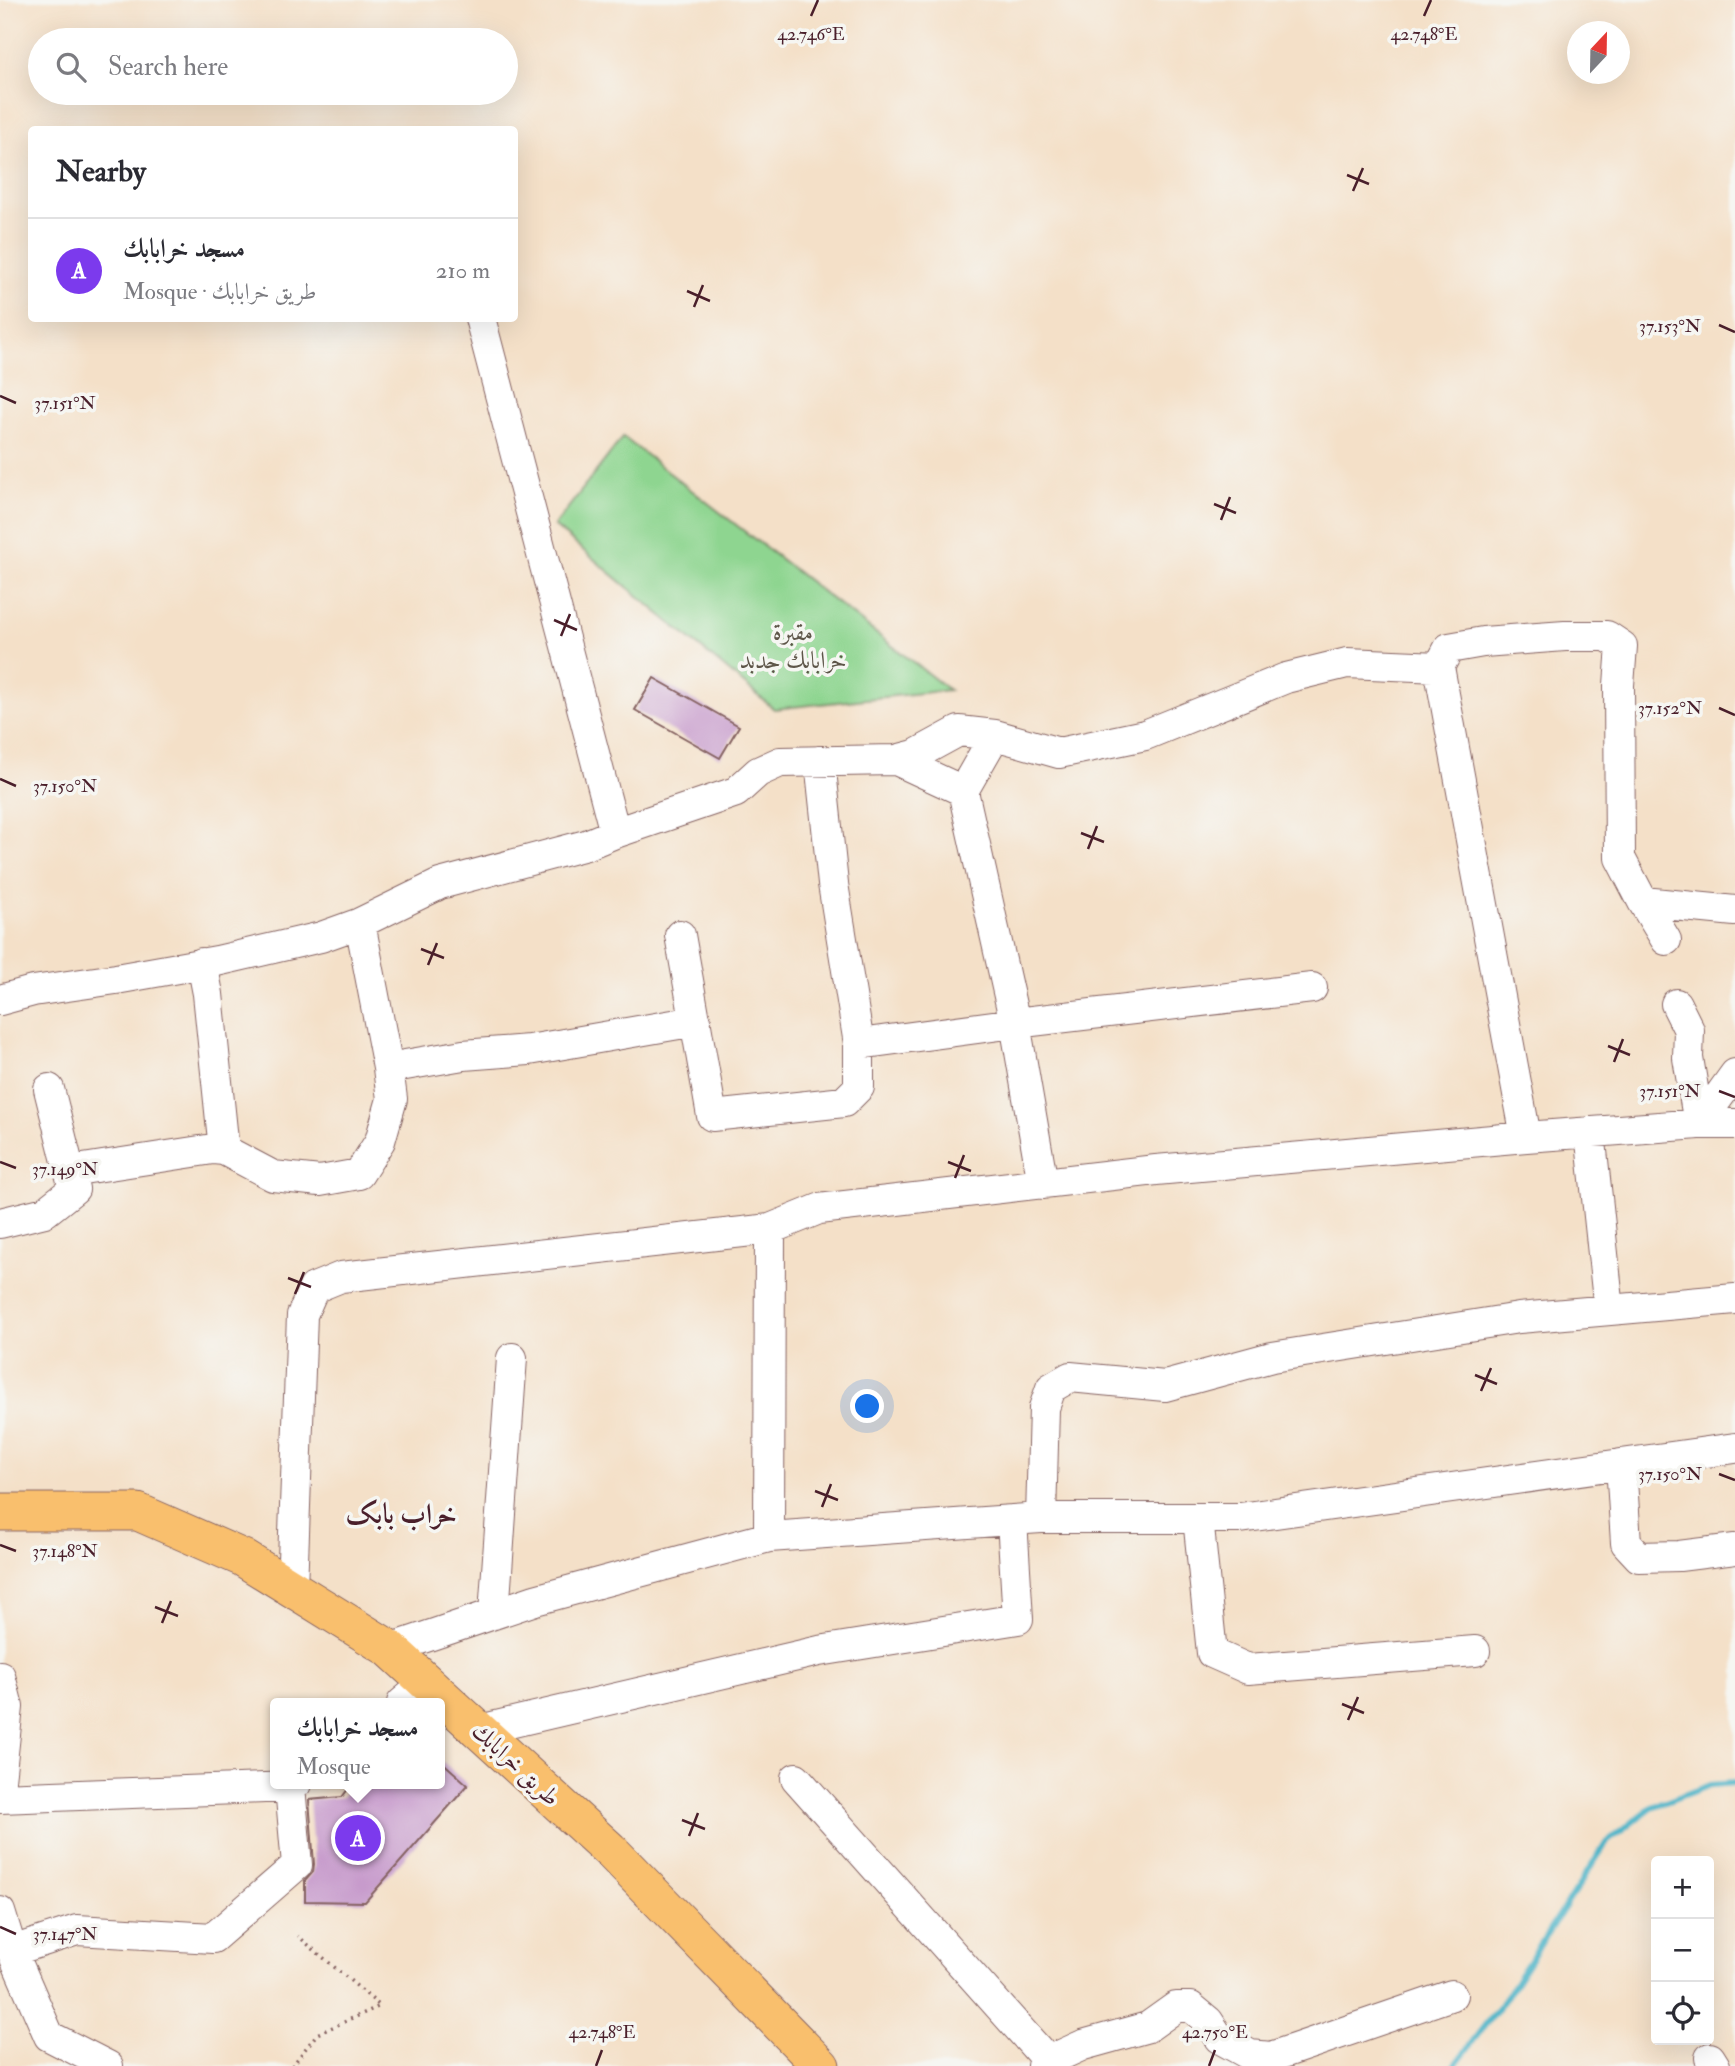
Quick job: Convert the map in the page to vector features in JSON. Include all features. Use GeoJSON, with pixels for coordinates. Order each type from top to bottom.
{"type":"FeatureCollection","features":[{"type":"Feature","properties":{"kind":"main road","name":"طريق خرابابك"},"geometry":{"type":"LineString","coordinates":[[0,1512],[138,1512],[243,1558],[390,1649],[415,1693]]}},
{"type":"Feature","properties":{"kind":"main road","name":"طريق خرابابك"},"geometry":{"type":"LineString","coordinates":[[445,1710],[479,1730],[613,1853],[821,2066]]}},
{"type":"Feature","properties":{"kind":"street"},"geometry":{"type":"LineString","coordinates":[[481,322],[615,833]]}},
{"type":"Feature","properties":{"kind":"street"},"geometry":{"type":"LineString","coordinates":[[1526,1137],[1440,667],[1449,648],[1483,642],[1565,636],[1607,636],[1622,646],[1619,685],[1620,858],[1666,940]]}},
{"type":"Feature","properties":{"kind":"street"},"geometry":{"type":"LineString","coordinates":[[0,1000],[33,991],[202,963],[321,937],[360,923],[440,884],[586,845],[736,792],[758,772],[780,762],[896,760],[915,755],[959,731],[995,735],[1059,753],[1145,735],[1286,678],[1347,663],[1440,667]]}},
{"type":"Feature","properties":{"kind":"street"},"geometry":{"type":"LineString","coordinates":[[995,735],[963,791],[1015,1023],[1043,1184]]}},
{"type":"Feature","properties":{"kind":"street"},"geometry":{"type":"LineString","coordinates":[[896,760],[963,791]]}},
{"type":"Feature","properties":{"kind":"street"},"geometry":{"type":"LineString","coordinates":[[681,935],[712,1116],[844,1102],[859,1087],[859,1044],[833,884],[820,761]]}},
{"type":"Feature","properties":{"kind":"street"},"geometry":{"type":"LineString","coordinates":[[1643,902],[1735,911]]}},
{"type":"Feature","properties":{"kind":"street"},"geometry":{"type":"LineString","coordinates":[[69,1169],[213,1149],[224,1150],[273,1176],[320,1181],[359,1174],[380,1141],[392,1099],[360,923]]}},
{"type":"Feature","properties":{"kind":"street"},"geometry":{"type":"LineString","coordinates":[[202,963],[208,994],[224,1150]]}},
{"type":"Feature","properties":{"kind":"street"},"geometry":{"type":"LineString","coordinates":[[859,1044],[1312,988]]}},
{"type":"Feature","properties":{"kind":"street"},"geometry":{"type":"LineString","coordinates":[[1676,1003],[1689,1030],[1688,1058],[1699,1124]]}},
{"type":"Feature","properties":{"kind":"street"},"geometry":{"type":"LineString","coordinates":[[388,1068],[463,1055],[529,1050],[695,1021]]}},
{"type":"Feature","properties":{"kind":"street"},"geometry":{"type":"LineString","coordinates":[[1699,1124],[1735,1074]]}},
{"type":"Feature","properties":{"kind":"street"},"geometry":{"type":"LineString","coordinates":[[0,1223],[45,1212],[74,1189],[49,1089]]}},
{"type":"Feature","properties":{"kind":"street"},"geometry":{"type":"LineString","coordinates":[[292,1588],[302,1315],[314,1288],[341,1277],[770,1229],[820,1209],[1156,1170],[1526,1137],[1699,1124],[1735,1124]]}},
{"type":"Feature","properties":{"kind":"street"},"geometry":{"type":"LineString","coordinates":[[1590,1132],[1609,1310]]}},
{"type":"Feature","properties":{"kind":"street"},"geometry":{"type":"LineString","coordinates":[[769,1537],[770,1229]]}},
{"type":"Feature","properties":{"kind":"street"},"geometry":{"type":"LineString","coordinates":[[1041,1518],[1044,1408],[1051,1388],[1070,1377],[1165,1386],[1272,1357],[1519,1318],[1735,1299]]}},
{"type":"Feature","properties":{"kind":"street"},"geometry":{"type":"LineString","coordinates":[[494,1614],[512,1358]]}},
{"type":"Feature","properties":{"kind":"street"},"geometry":{"type":"LineString","coordinates":[[390,1649],[535,1600],[769,1537],[1041,1518],[1240,1518],[1735,1448]]}},
{"type":"Feature","properties":{"kind":"street"},"geometry":{"type":"LineString","coordinates":[[1620,1464],[1626,1543],[1639,1556],[1679,1556],[1735,1549]]}},
{"type":"Feature","properties":{"kind":"street"},"geometry":{"type":"LineString","coordinates":[[1198,1518],[1212,1653],[1248,1669],[1475,1651]]}},
{"type":"Feature","properties":{"kind":"street"},"geometry":{"type":"LineString","coordinates":[[479,1730],[819,1651],[1018,1619],[1012,1520]]}},
{"type":"Feature","properties":{"kind":"street"},"geometry":{"type":"LineString","coordinates":[[0,1675],[8,1707],[0,1780]]}},
{"type":"Feature","properties":{"kind":"street"},"geometry":{"type":"LineString","coordinates":[[796,1777],[1045,2064],[1083,2045],[1148,2026],[1176,2007],[1191,2007],[1208,2021],[1219,2038],[1250,2055],[1270,2057],[1452,1995]]}},
{"type":"Feature","properties":{"kind":"street"},"geometry":{"type":"LineString","coordinates":[[0,1798],[270,1786]]}},
{"type":"Feature","properties":{"kind":"street"},"geometry":{"type":"LineString","coordinates":[[12,1951],[77,1930],[213,1938],[297,1865],[293,1789]]}},
{"type":"Feature","properties":{"kind":"street"},"geometry":{"type":"LineString","coordinates":[[0,1912],[12,1951],[48,2036],[108,2066]]}},
{"type":"Feature","properties":{"kind":"path"},"geometry":{"type":"LineString","coordinates":[[292,2066],[317,2034],[380,2006],[298,1936]]}},
{"type":"Feature","properties":{"kind":"green space","name":"مقبرة خرابابك جدبد"},"geometry":{"type":"Polygon","coordinates":[[[623,437],[949,690],[774,709],[554,526],[623,437]]]}},
{"type":"Feature","properties":{"kind":"building"},"geometry":{"type":"Polygon","coordinates":[[[654,678],[739,726],[720,758],[635,710],[654,678]]]}},
{"type":"Feature","properties":{"kind":"building"},"geometry":{"type":"Polygon","coordinates":[[[445,1764],[468,1785],[365,1902],[305,1901],[305,1881],[313,1872],[314,1864],[309,1800],[342,1797],[348,1789],[445,1789],[445,1764]]]}},
{"type":"Feature","properties":{"kind":"waterway"},"geometry":{"type":"LineString","coordinates":[[1454,2066],[1504,2000],[1607,1842],[1652,1807],[1710,1785],[1735,1783]]}},
{"type":"Feature","properties":{"kind":"place","name":"مسجد خرابابك"},"geometry":{"type":"Point","coordinates":[358,1838]}},
{"type":"Feature","properties":{"kind":"district","name":"خراب بابک"},"geometry":{"type":"Point","coordinates":[401,1513]}}]}
